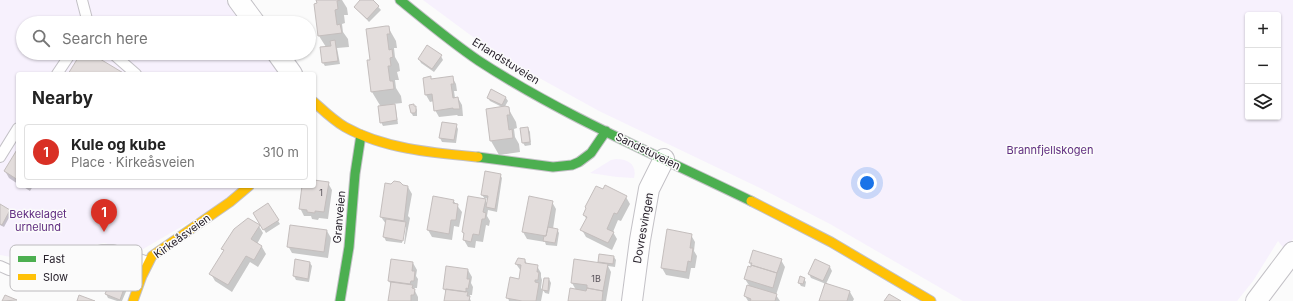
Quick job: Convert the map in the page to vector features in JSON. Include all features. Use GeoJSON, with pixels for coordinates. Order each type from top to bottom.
{"type":"FeatureCollection","features":[{"type":"Feature","properties":{"kind":"street"},"geometry":{"type":"LineString","coordinates":[[238,0],[250,16]]}},
{"type":"Feature","properties":{"kind":"street","name":"Erlandstuveien"},"geometry":{"type":"LineString","coordinates":[[400,0],[436,30],[480,60],[549,102],[606,131]]}},
{"type":"Feature","properties":{"kind":"street"},"geometry":{"type":"LineString","coordinates":[[282,60],[291,72]]}},
{"type":"Feature","properties":{"kind":"street","name":"Sandstuveien"},"geometry":{"type":"LineString","coordinates":[[316,108],[361,135],[387,143],[430,151],[563,167],[577,164],[591,154],[599,145],[606,131],[818,235],[930,301]]}},
{"type":"Feature","properties":{"kind":"street","name":"Granveien"},"geometry":{"type":"LineString","coordinates":[[340,301],[348,253],[355,174],[361,135]]}},
{"type":"Feature","properties":{"kind":"street","name":"Dovresvingen"},"geometry":{"type":"LineString","coordinates":[[632,301],[640,240],[649,189],[664,159]]}},
{"type":"Feature","properties":{"kind":"street","name":"Kirkeåsveien"},"geometry":{"type":"LineString","coordinates":[[142,276],[152,256],[230,202],[247,188]]}},
{"type":"Feature","properties":{"kind":"street"},"geometry":{"type":"LineString","coordinates":[[1256,301],[1293,252]]}},
{"type":"Feature","properties":{"kind":"street","name":"Kirkeåsveien"},"geometry":{"type":"LineString","coordinates":[[133,301],[137,291]]}},
{"type":"Feature","properties":{"kind":"lane"},"geometry":{"type":"LineString","coordinates":[[82,0],[86,16]]}},
{"type":"Feature","properties":{"kind":"lane"},"geometry":{"type":"LineString","coordinates":[[58,72],[66,60]]}},
{"type":"Feature","properties":{"kind":"lane"},"geometry":{"type":"LineString","coordinates":[[120,60],[134,72]]}},
{"type":"Feature","properties":{"kind":"lane"},"geometry":{"type":"LineString","coordinates":[[0,157],[16,131]]}},
{"type":"Feature","properties":{"kind":"lane"},"geometry":{"type":"LineString","coordinates":[[142,260],[148,262]]}},
{"type":"Feature","properties":{"kind":"lane"},"geometry":{"type":"LineString","coordinates":[[0,266],[10,270]]}},
{"type":"Feature","properties":{"kind":"green space","name":"Bekkelaget urnelund"},"geometry":{"type":"Polygon","coordinates":[[[0,0],[226,0],[238,16],[16,16],[16,60],[271,60],[280,72],[16,72],[16,188],[241,188],[234,196],[142,250],[142,245],[112,245],[104,243],[94,245],[10,245],[10,257],[0,255],[0,0]]]}},
{"type":"Feature","properties":{"kind":"green space","name":"Brannfjellskogen"},"geometry":{"type":"Polygon","coordinates":[[[423,0],[1293,0],[1293,239],[1285,250],[1278,241],[1253,281],[1237,301],[963,301],[830,224],[762,189],[599,111],[523,69],[473,37],[423,0]]]}},
{"type":"Feature","properties":{"kind":"green space"},"geometry":{"type":"Polygon","coordinates":[[[611,160],[625,160],[633,166],[635,173],[634,178],[590,173],[611,160]]]}},
{"type":"Feature","properties":{"kind":"building"},"geometry":{"type":"Polygon","coordinates":[[[316,0],[340,0],[337,1],[338,9],[335,10],[337,25],[340,24],[342,33],[318,36],[314,4],[317,3],[316,0]]]}},
{"type":"Feature","properties":{"kind":"building"},"geometry":{"type":"Polygon","coordinates":[[[360,0],[373,0],[379,6],[367,19],[354,7],[360,0]]]}},
{"type":"Feature","properties":{"kind":"building"},"geometry":{"type":"Polygon","coordinates":[[[389,26],[390,34],[387,34],[389,50],[392,49],[393,57],[390,58],[391,66],[388,66],[390,81],[393,81],[394,89],[371,92],[367,60],[370,60],[366,29],[389,26]]]}},
{"type":"Feature","properties":{"kind":"building"},"geometry":{"type":"Polygon","coordinates":[[[335,40],[338,61],[322,63],[320,47],[331,46],[330,41],[335,40]]]}},
{"type":"Feature","properties":{"kind":"building"},"geometry":{"type":"Polygon","coordinates":[[[427,45],[442,55],[432,69],[418,59],[427,45]]]}},
{"type":"Feature","properties":{"kind":"building"},"geometry":{"type":"Polygon","coordinates":[[[77,60],[102,60],[122,72],[69,72],[77,60]]]}},
{"type":"Feature","properties":{"kind":"building"},"geometry":{"type":"Polygon","coordinates":[[[431,76],[431,79],[453,76],[454,84],[451,84],[453,98],[458,97],[460,109],[453,108],[434,111],[432,94],[425,95],[423,78],[431,76]]]}},
{"type":"Feature","properties":{"kind":"building"},"geometry":{"type":"Polygon","coordinates":[[[491,89],[506,97],[502,105],[487,98],[491,89]]]}},
{"type":"Feature","properties":{"kind":"building"},"geometry":{"type":"Polygon","coordinates":[[[395,104],[397,120],[380,123],[378,106],[395,104]]]}},
{"type":"Feature","properties":{"kind":"building"},"geometry":{"type":"Polygon","coordinates":[[[414,104],[414,106],[416,106],[416,111],[415,113],[411,113],[409,105],[414,104]]]}},
{"type":"Feature","properties":{"kind":"building"},"geometry":{"type":"Polygon","coordinates":[[[505,106],[509,107],[510,115],[507,115],[509,130],[512,129],[513,138],[490,141],[486,109],[505,106]]]}},
{"type":"Feature","properties":{"kind":"building"},"geometry":{"type":"Polygon","coordinates":[[[442,122],[457,124],[454,140],[439,138],[442,122]]]}},
{"type":"Feature","properties":{"kind":"building"},"geometry":{"type":"Polygon","coordinates":[[[528,127],[530,142],[522,143],[520,128],[528,127]]]}},
{"type":"Feature","properties":{"kind":"building"},"geometry":{"type":"Polygon","coordinates":[[[16,151],[16,179],[4,171],[16,151]]]}},
{"type":"Feature","properties":{"kind":"building"},"geometry":{"type":"Polygon","coordinates":[[[485,171],[501,174],[495,209],[486,207],[488,196],[481,195],[485,171]]]}},
{"type":"Feature","properties":{"kind":"building"},"geometry":{"type":"Polygon","coordinates":[[[316,180],[329,182],[324,212],[315,211],[315,213],[299,209],[302,188],[316,188],[316,180]]]}},
{"type":"Feature","properties":{"kind":"building"},"geometry":{"type":"Polygon","coordinates":[[[394,181],[408,186],[404,221],[380,217],[385,183],[391,184],[394,181]]]}},
{"type":"Feature","properties":{"kind":"building"},"geometry":{"type":"Polygon","coordinates":[[[605,185],[627,196],[617,214],[614,213],[607,229],[614,232],[608,243],[580,230],[587,217],[583,215],[586,208],[585,207],[596,186],[603,189],[605,185]]]}},
{"type":"Feature","properties":{"kind":"building"},"geometry":{"type":"Polygon","coordinates":[[[433,196],[454,200],[453,203],[458,204],[456,220],[451,220],[449,234],[427,230],[433,196]]]}},
{"type":"Feature","properties":{"kind":"building"},"geometry":{"type":"Polygon","coordinates":[[[468,196],[486,199],[483,212],[486,213],[485,219],[482,219],[479,235],[473,234],[471,242],[463,240],[464,233],[462,232],[468,196]]]}},
{"type":"Feature","properties":{"kind":"building"},"geometry":{"type":"Polygon","coordinates":[[[529,196],[553,201],[546,236],[522,232],[529,196]]]}},
{"type":"Feature","properties":{"kind":"building"},"geometry":{"type":"Polygon","coordinates":[[[268,203],[279,220],[263,230],[253,213],[268,203]]]}},
{"type":"Feature","properties":{"kind":"building"},"geometry":{"type":"Polygon","coordinates":[[[0,204],[10,210],[2,225],[0,224],[0,204]]]}},
{"type":"Feature","properties":{"kind":"building"},"geometry":{"type":"Polygon","coordinates":[[[248,218],[260,225],[251,239],[262,246],[254,260],[246,256],[228,285],[209,274],[224,250],[221,249],[234,229],[248,218]]]}},
{"type":"Feature","properties":{"kind":"building"},"geometry":{"type":"Polygon","coordinates":[[[386,219],[406,222],[403,241],[383,237],[386,219]]]}},
{"type":"Feature","properties":{"kind":"building"},"geometry":{"type":"Polygon","coordinates":[[[290,225],[327,230],[324,252],[287,247],[290,225]]]}},
{"type":"Feature","properties":{"kind":"building"},"geometry":{"type":"Polygon","coordinates":[[[548,227],[558,229],[555,243],[543,241],[548,227]]]}},
{"type":"Feature","properties":{"kind":"building"},"geometry":{"type":"Polygon","coordinates":[[[667,229],[692,234],[690,248],[693,248],[691,262],[688,261],[686,272],[661,268],[667,229]]]}},
{"type":"Feature","properties":{"kind":"building"},"geometry":{"type":"Polygon","coordinates":[[[753,250],[782,259],[777,273],[751,265],[752,263],[749,263],[753,250]]]}},
{"type":"Feature","properties":{"kind":"building"},"geometry":{"type":"Polygon","coordinates":[[[599,254],[614,256],[613,264],[598,262],[599,254]]]}},
{"type":"Feature","properties":{"kind":"building"},"geometry":{"type":"Polygon","coordinates":[[[518,258],[525,259],[525,263],[538,265],[538,280],[535,280],[535,282],[539,283],[536,301],[522,301],[506,298],[510,277],[519,279],[521,265],[515,264],[518,258]]]}},
{"type":"Feature","properties":{"kind":"building"},"geometry":{"type":"Polygon","coordinates":[[[295,259],[310,262],[308,279],[293,276],[295,259]]]}},
{"type":"Feature","properties":{"kind":"building"},"geometry":{"type":"Polygon","coordinates":[[[391,259],[413,262],[412,271],[415,271],[414,281],[411,281],[410,284],[388,281],[391,259]]]}},
{"type":"Feature","properties":{"kind":"building"},"geometry":{"type":"Polygon","coordinates":[[[574,259],[608,264],[603,291],[587,288],[587,285],[571,283],[574,259]]]}},
{"type":"Feature","properties":{"kind":"building"},"geometry":{"type":"Polygon","coordinates":[[[815,259],[830,266],[823,281],[808,274],[815,259]]]}},
{"type":"Feature","properties":{"kind":"building"},"geometry":{"type":"Polygon","coordinates":[[[751,265],[777,273],[773,288],[744,279],[748,266],[751,267],[751,265]]]}},
{"type":"Feature","properties":{"kind":"building"},"geometry":{"type":"Polygon","coordinates":[[[446,266],[468,269],[467,279],[470,279],[466,292],[443,289],[446,266]]]}},
{"type":"Feature","properties":{"kind":"building"},"geometry":{"type":"Polygon","coordinates":[[[800,276],[805,278],[803,284],[798,283],[800,276]]]}},
{"type":"Feature","properties":{"kind":"building"},"geometry":{"type":"Polygon","coordinates":[[[544,278],[549,278],[548,291],[542,290],[544,278]]]}},
{"type":"Feature","properties":{"kind":"building"},"geometry":{"type":"Polygon","coordinates":[[[391,282],[413,285],[412,288],[415,289],[414,295],[411,295],[411,301],[388,301],[391,282]]]}},
{"type":"Feature","properties":{"kind":"building"},"geometry":{"type":"Polygon","coordinates":[[[825,283],[850,291],[847,301],[819,301],[825,283]]]}},
{"type":"Feature","properties":{"kind":"building"},"geometry":{"type":"Polygon","coordinates":[[[747,285],[777,294],[775,301],[750,301],[751,299],[744,296],[747,285]]]}},
{"type":"Feature","properties":{"kind":"building"},"geometry":{"type":"Polygon","coordinates":[[[570,288],[586,291],[587,288],[603,291],[602,301],[568,301],[570,288]]]}},
{"type":"Feature","properties":{"kind":"building"},"geometry":{"type":"Polygon","coordinates":[[[446,289],[468,292],[467,296],[470,296],[469,301],[444,301],[446,289]]]}},
{"type":"Feature","properties":{"kind":"building"},"geometry":{"type":"Polygon","coordinates":[[[106,291],[123,291],[120,300],[105,294],[106,291]]]}},
{"type":"Feature","properties":{"kind":"building"},"geometry":{"type":"Polygon","coordinates":[[[889,294],[901,301],[884,301],[889,294]]]}},
{"type":"Feature","properties":{"kind":"building"},"geometry":{"type":"Polygon","coordinates":[[[5,295],[17,300],[2,301],[5,295]]]}},
{"type":"Feature","properties":{"kind":"building"},"geometry":{"type":"Polygon","coordinates":[[[79,295],[95,301],[77,301],[79,295]]]}},
{"type":"Feature","properties":{"kind":"traffic: fast"},"geometry":{"type":"LineString","coordinates":[[400,0],[479,61],[545,100],[613,135],[751,201]]}},
{"type":"Feature","properties":{"kind":"traffic: fast"},"geometry":{"type":"LineString","coordinates":[[478,157],[553,167],[572,165],[579,162],[591,153],[606,131]]}},
{"type":"Feature","properties":{"kind":"traffic: fast"},"geometry":{"type":"LineString","coordinates":[[340,301],[349,247],[355,174],[361,135]]}},
{"type":"Feature","properties":{"kind":"traffic: slow"},"geometry":{"type":"LineString","coordinates":[[316,104],[345,127],[376,140],[427,152],[478,157]]}},
{"type":"Feature","properties":{"kind":"traffic: slow"},"geometry":{"type":"LineString","coordinates":[[142,276],[152,256],[230,202],[247,188]]}},
{"type":"Feature","properties":{"kind":"traffic: slow"},"geometry":{"type":"LineString","coordinates":[[751,201],[831,242],[931,301]]}},
{"type":"Feature","properties":{"kind":"traffic: slow"},"geometry":{"type":"LineString","coordinates":[[133,301],[137,291]]}},
{"type":"Feature","properties":{"kind":"place","name":"Kule og kube"},"geometry":{"type":"Point","coordinates":[104,232]}}]}
